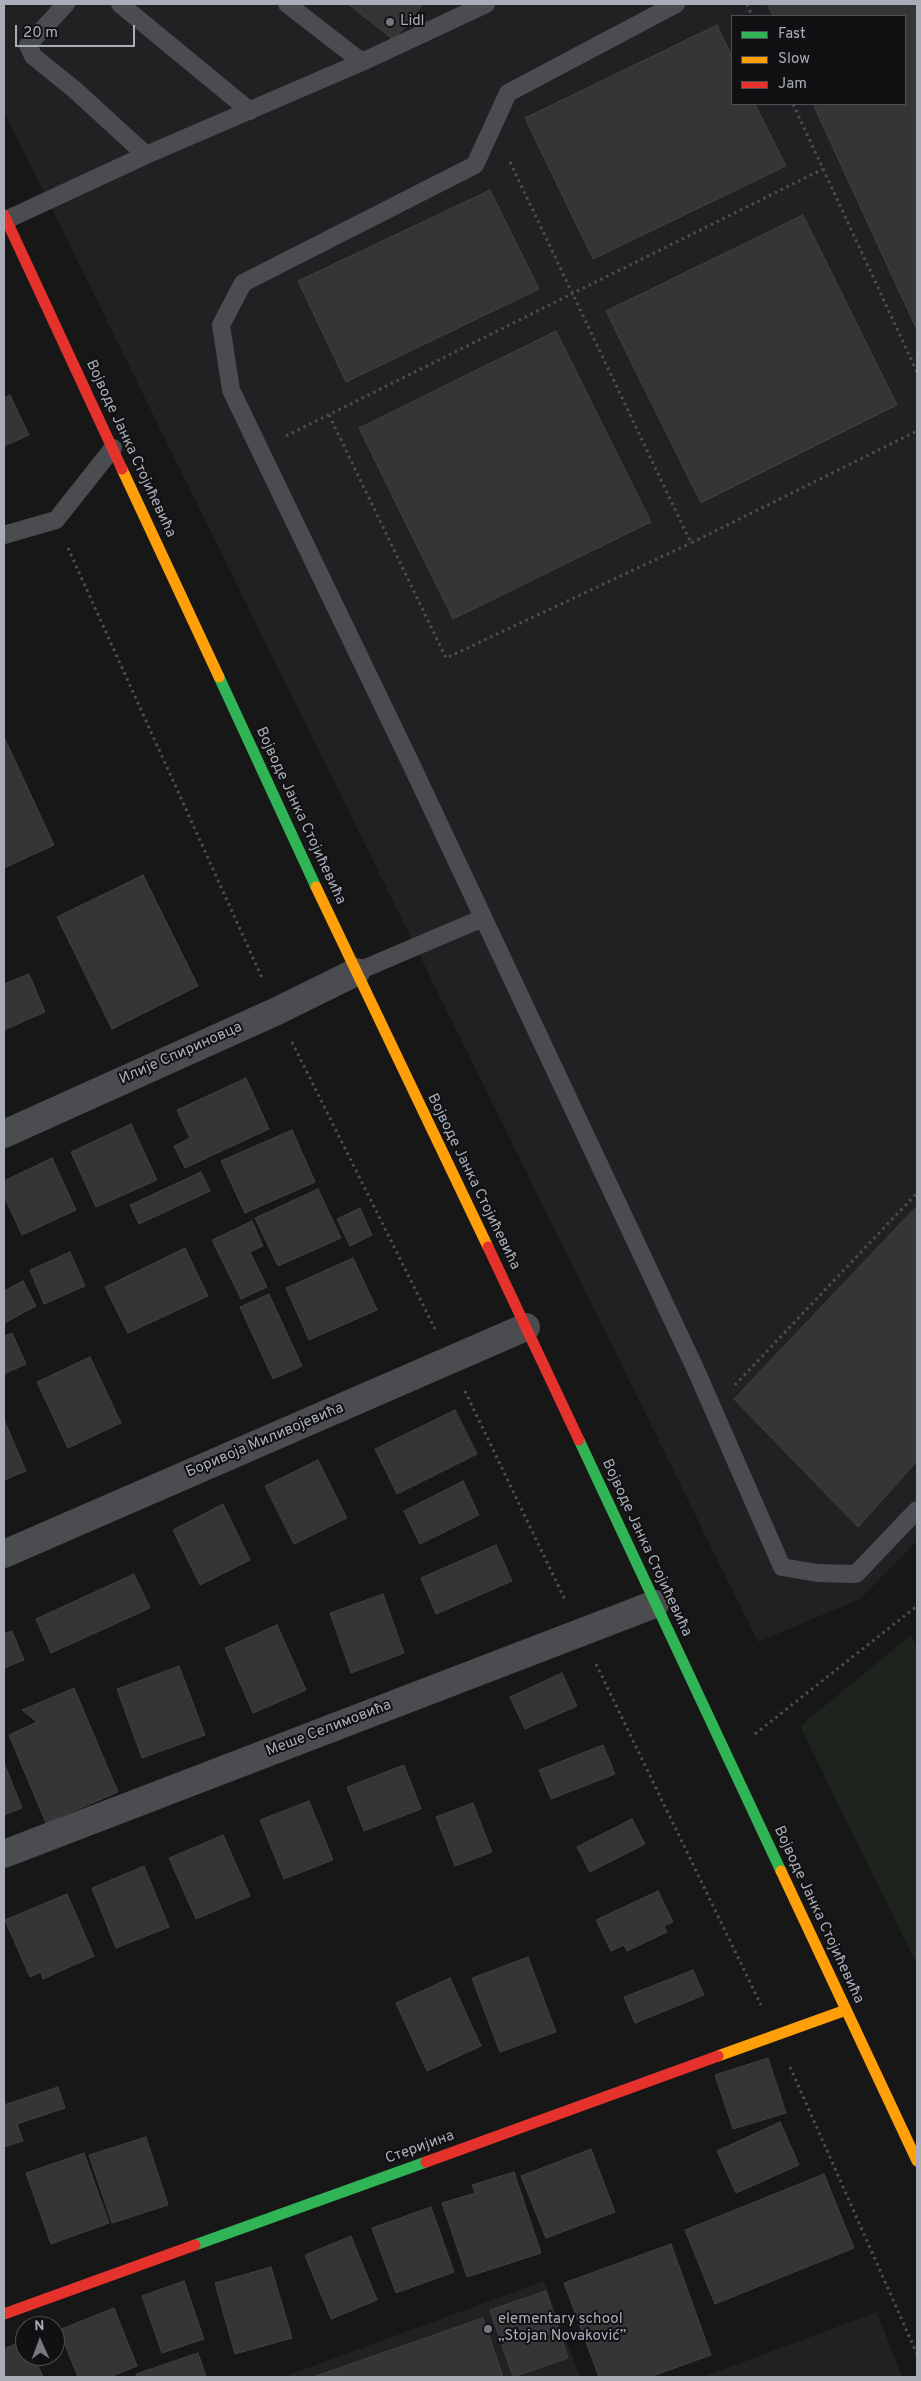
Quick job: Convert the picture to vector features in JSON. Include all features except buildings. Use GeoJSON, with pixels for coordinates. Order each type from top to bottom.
{"type":"FeatureCollection","features":[{"type":"Feature","properties":{"kind":"street","name":"Војводе Јанка Стојићевића"},"geometry":{"type":"LineString","coordinates":[[5,218],[356,972],[526,1327],[917,2161]]}},
{"type":"Feature","properties":{"kind":"street","name":"Илије Спириновца"},"geometry":{"type":"LineString","coordinates":[[4,1134],[277,1011],[356,972]]}},
{"type":"Feature","properties":{"kind":"street","name":"Боривоја Миливојевића"},"geometry":{"type":"LineString","coordinates":[[4,1554],[526,1327]]}},
{"type":"Feature","properties":{"kind":"street","name":"Меше Селимовића"},"geometry":{"type":"LineString","coordinates":[[4,1854],[655,1604]]}},
{"type":"Feature","properties":{"kind":"street","name":"Стеријина"},"geometry":{"type":"LineString","coordinates":[[4,2314],[846,2010]]}},
{"type":"Feature","properties":{"kind":"lane"},"geometry":{"type":"LineString","coordinates":[[66,4],[28,45],[33,56],[75,90],[146,155]]}},
{"type":"Feature","properties":{"kind":"lane"},"geometry":{"type":"LineString","coordinates":[[120,4],[250,111]]}},
{"type":"Feature","properties":{"kind":"lane"},"geometry":{"type":"LineString","coordinates":[[287,4],[362,62]]}},
{"type":"Feature","properties":{"kind":"lane"},"geometry":{"type":"LineString","coordinates":[[5,218],[362,62],[486,4]]}},
{"type":"Feature","properties":{"kind":"lane"},"geometry":{"type":"LineString","coordinates":[[676,4],[508,93],[475,165],[243,283],[220,325],[231,390],[483,918],[712,1409],[782,1567],[816,1573],[856,1574],[917,1510]]}},
{"type":"Feature","properties":{"kind":"lane"},"geometry":{"type":"LineString","coordinates":[[4,535],[56,520],[113,448]]}},
{"type":"Feature","properties":{"kind":"lane"},"geometry":{"type":"LineString","coordinates":[[356,972],[483,918]]}},
{"type":"Feature","properties":{"kind":"path"},"geometry":{"type":"LineString","coordinates":[[793,105],[917,372]]}},
{"type":"Feature","properties":{"kind":"path"},"geometry":{"type":"LineString","coordinates":[[493,125],[692,543]]}},
{"type":"Feature","properties":{"kind":"path"},"geometry":{"type":"LineString","coordinates":[[260,449],[823,168]]}},
{"type":"Feature","properties":{"kind":"path"},"geometry":{"type":"LineString","coordinates":[[329,414],[446,658],[692,543],[917,431]]}},
{"type":"Feature","properties":{"kind":"path"},"geometry":{"type":"LineString","coordinates":[[56,520],[277,1011],[451,1360],[580,1632],[776,2035],[917,2354]]}},
{"type":"Feature","properties":{"kind":"path"},"geometry":{"type":"LineString","coordinates":[[712,1409],[917,1193]]}},
{"type":"Feature","properties":{"kind":"path"},"geometry":{"type":"LineString","coordinates":[[727,1756],[917,1606]]}},
{"type":"Feature","properties":{"kind":"shaded area"},"geometry":{"type":"Polygon","coordinates":[[[4,4],[917,4],[917,1541],[860,1599],[758,1642],[4,112],[4,4]]]}},
{"type":"Feature","properties":{"kind":"shaded area"},"geometry":{"type":"Polygon","coordinates":[[[911,1635],[917,1647],[917,1965],[800,1726],[911,1635]]]}},
{"type":"Feature","properties":{"kind":"shaded area","name":"elementary school „Stojan Novaković”"},"geometry":{"type":"Polygon","coordinates":[[[544,2281],[580,2377],[283,2377],[544,2281]]]}},
{"type":"Feature","properties":{"kind":"shaded area"},"geometry":{"type":"Polygon","coordinates":[[[877,2312],[902,2377],[703,2377],[877,2312]]]}},
{"type":"Feature","properties":{"kind":"traffic: fast"},"geometry":{"type":"LineString","coordinates":[[219,677],[316,887]]}},
{"type":"Feature","properties":{"kind":"traffic: fast"},"geometry":{"type":"LineString","coordinates":[[579,1440],[781,1871]]}},
{"type":"Feature","properties":{"kind":"traffic: fast"},"geometry":{"type":"LineString","coordinates":[[195,2245],[426,2162]]}},
{"type":"Feature","properties":{"kind":"traffic: slow"},"geometry":{"type":"LineString","coordinates":[[122,469],[219,677]]}},
{"type":"Feature","properties":{"kind":"traffic: slow"},"geometry":{"type":"LineString","coordinates":[[316,887],[488,1247]]}},
{"type":"Feature","properties":{"kind":"traffic: slow"},"geometry":{"type":"LineString","coordinates":[[781,1871],[917,2161]]}},
{"type":"Feature","properties":{"kind":"traffic: slow"},"geometry":{"type":"LineString","coordinates":[[718,2056],[846,2010]]}},
{"type":"Feature","properties":{"kind":"traffic: jam"},"geometry":{"type":"LineString","coordinates":[[4,215],[122,469]]}},
{"type":"Feature","properties":{"kind":"traffic: jam"},"geometry":{"type":"LineString","coordinates":[[488,1247],[579,1440]]}},
{"type":"Feature","properties":{"kind":"traffic: jam"},"geometry":{"type":"LineString","coordinates":[[426,2162],[718,2056]]}},
{"type":"Feature","properties":{"kind":"traffic: jam"},"geometry":{"type":"LineString","coordinates":[[4,2314],[195,2245]]}},
{"type":"Feature","properties":{"kind":"place","name":"Lidl"},"geometry":{"type":"Point","coordinates":[390,22]}},
{"type":"Feature","properties":{"kind":"place","name":"elementary school „Stojan Novaković”"},"geometry":{"type":"Point","coordinates":[488,2329]}}]}
